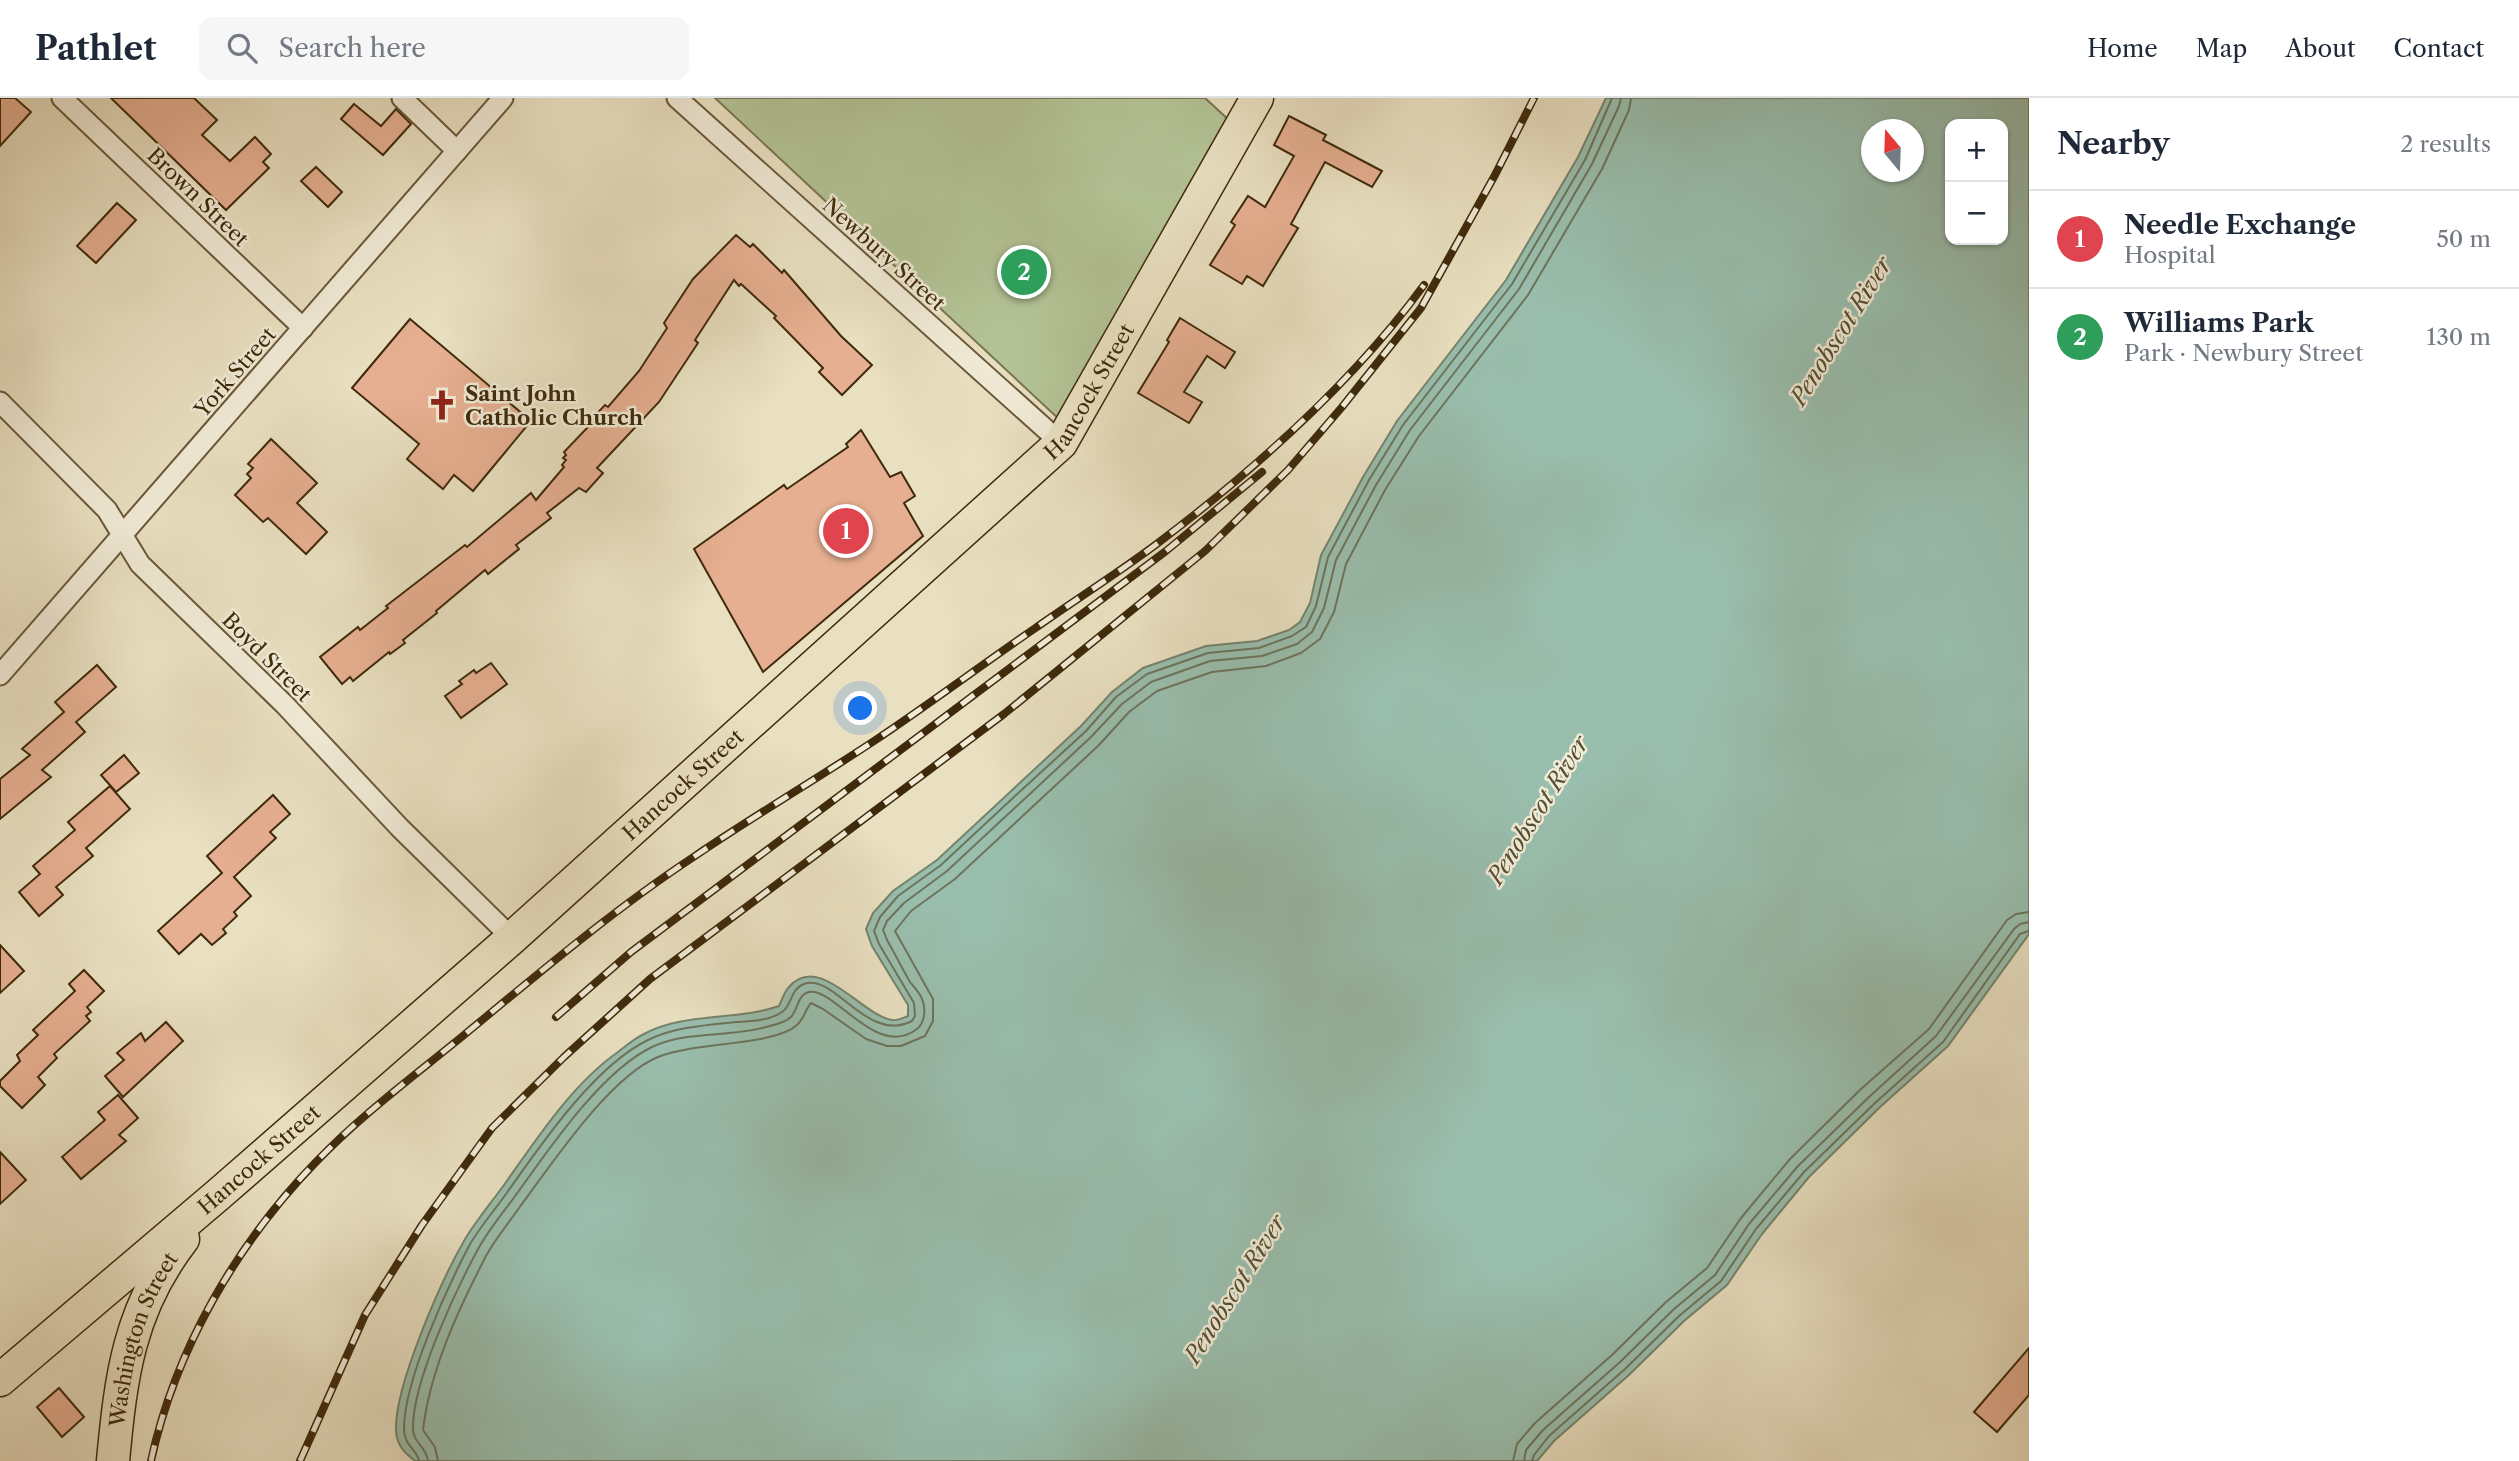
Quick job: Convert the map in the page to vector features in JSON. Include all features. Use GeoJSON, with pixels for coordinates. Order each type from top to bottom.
{"type":"FeatureCollection","features":[{"type":"Feature","properties":{"kind":"main road","name":"Hancock Street"},"geometry":{"type":"LineString","coordinates":[[0,1380],[219,1194],[512,938],[1061,443],[1257,98]]}},
{"type":"Feature","properties":{"kind":"main road","name":"Washington Street"},"geometry":{"type":"LineString","coordinates":[[113,1461],[123,1377],[143,1304],[169,1257],[219,1194]]}},
{"type":"Feature","properties":{"kind":"street","name":"Brown Street"},"geometry":{"type":"LineString","coordinates":[[62,98],[303,328]]}},
{"type":"Feature","properties":{"kind":"street"},"geometry":{"type":"LineString","coordinates":[[402,98],[457,151]]}},
{"type":"Feature","properties":{"kind":"street","name":"York Street"},"geometry":{"type":"LineString","coordinates":[[0,675],[503,98]]}},
{"type":"Feature","properties":{"kind":"street","name":"Newbury Street"},"geometry":{"type":"LineString","coordinates":[[677,98],[1061,443]]}},
{"type":"Feature","properties":{"kind":"street","name":"Boyd Street"},"geometry":{"type":"LineString","coordinates":[[0,401],[107,510],[140,564],[285,705],[400,828],[512,938]]}},
{"type":"Feature","properties":{"kind":"shaded area"},"geometry":{"type":"Polygon","coordinates":[[[715,98],[1205,98],[1230,121],[1062,422],[715,98]]]}},
{"type":"Feature","properties":{"kind":"water","name":"Penobscot River"},"geometry":{"type":"Polygon","coordinates":[[[1606,98],[2029,98],[2029,934],[1948,1046],[1879,1108],[1809,1177],[1762,1234],[1727,1285],[1554,1441],[1537,1461],[415,1461],[408,1455],[397,1436],[397,1412],[411,1362],[443,1281],[473,1227],[570,1096],[601,1065],[641,1036],[676,1022],[746,1014],[779,1006],[787,989],[801,978],[813,977],[827,981],[880,1016],[898,1020],[908,1016],[908,1005],[872,946],[866,929],[873,913],[893,891],[937,860],[1081,726],[1112,692],[1143,668],[1206,646],[1257,641],[1289,630],[1300,622],[1310,603],[1321,555],[1363,477],[1397,421],[1506,280],[1578,157],[1606,98]]]}},
{"type":"Feature","properties":{"kind":"building"},"geometry":{"type":"Polygon","coordinates":[[[0,98],[15,98],[31,112],[0,146],[0,98]]]}},
{"type":"Feature","properties":{"kind":"building"},"geometry":{"type":"Polygon","coordinates":[[[111,98],[194,98],[217,120],[202,135],[230,161],[255,137],[271,154],[263,162],[269,168],[226,210],[111,98]]]}},
{"type":"Feature","properties":{"kind":"building"},"geometry":{"type":"Polygon","coordinates":[[[354,104],[381,126],[396,109],[411,124],[383,155],[341,119],[354,104]]]}},
{"type":"Feature","properties":{"kind":"building"},"geometry":{"type":"Polygon","coordinates":[[[1289,116],[1326,135],[1323,140],[1382,171],[1372,187],[1325,162],[1291,224],[1298,228],[1263,286],[1247,276],[1242,284],[1210,265],[1235,225],[1231,222],[1248,196],[1265,207],[1294,156],[1274,145],[1289,116]]]}},
{"type":"Feature","properties":{"kind":"building"},"geometry":{"type":"Polygon","coordinates":[[[316,167],[342,192],[328,207],[301,181],[316,167]]]}},
{"type":"Feature","properties":{"kind":"building"},"geometry":{"type":"Polygon","coordinates":[[[117,203],[136,220],[96,263],[77,246],[117,203]]]}},
{"type":"Feature","properties":{"kind":"building"},"geometry":{"type":"Polygon","coordinates":[[[736,235],[750,247],[753,244],[782,273],[784,270],[841,336],[872,365],[842,395],[819,372],[823,368],[774,318],[776,316],[734,280],[695,340],[698,343],[659,402],[597,468],[603,473],[586,492],[579,488],[547,513],[551,518],[516,545],[519,549],[488,574],[485,570],[403,640],[405,643],[390,654],[389,652],[353,681],[350,677],[342,684],[320,657],[358,627],[360,630],[388,608],[386,606],[465,545],[467,547],[531,493],[536,500],[564,467],[564,452],[588,427],[586,425],[605,405],[608,407],[639,371],[667,328],[664,323],[693,279],[736,235]]]}},
{"type":"Feature","properties":{"kind":"building"},"geometry":{"type":"Polygon","coordinates":[[[1180,318],[1235,352],[1225,368],[1207,356],[1184,392],[1202,402],[1189,423],[1138,393],[1169,342],[1167,340],[1180,318]]]}},
{"type":"Feature","properties":{"kind":"building","name":"Saint John Catholic Church"},"geometry":{"type":"Polygon","coordinates":[[[410,319],[531,421],[473,491],[454,475],[443,489],[407,459],[419,444],[352,388],[410,319]]]}},
{"type":"Feature","properties":{"kind":"building"},"geometry":{"type":"Polygon","coordinates":[[[861,430],[890,477],[901,472],[915,496],[904,503],[923,536],[763,672],[694,549],[784,485],[787,489],[848,447],[846,444],[861,430]]]}},
{"type":"Feature","properties":{"kind":"building"},"geometry":{"type":"Polygon","coordinates":[[[271,439],[317,483],[297,503],[327,532],[306,554],[268,518],[263,522],[235,495],[251,478],[247,474],[253,468],[248,464],[271,439]]]}},
{"type":"Feature","properties":{"kind":"building"},"geometry":{"type":"Polygon","coordinates":[[[491,663],[507,684],[461,718],[445,696],[462,684],[459,681],[474,670],[476,673],[491,663]]]}},
{"type":"Feature","properties":{"kind":"building"},"geometry":{"type":"Polygon","coordinates":[[[97,665],[116,687],[76,722],[85,732],[42,770],[51,777],[0,819],[0,779],[30,755],[22,749],[64,712],[55,702],[97,665]]]}},
{"type":"Feature","properties":{"kind":"building"},"geometry":{"type":"Polygon","coordinates":[[[124,755],[139,773],[116,792],[101,775],[124,755]]]}},
{"type":"Feature","properties":{"kind":"building"},"geometry":{"type":"Polygon","coordinates":[[[110,786],[130,809],[86,848],[93,856],[56,887],[63,895],[39,916],[19,892],[40,874],[33,866],[75,830],[68,822],[110,786]]]}},
{"type":"Feature","properties":{"kind":"building"},"geometry":{"type":"Polygon","coordinates":[[[273,795],[290,814],[270,832],[276,838],[234,877],[251,896],[234,912],[237,916],[223,929],[226,933],[212,945],[201,934],[179,954],[158,931],[222,873],[207,856],[273,795]]]}},
{"type":"Feature","properties":{"kind":"building"},"geometry":{"type":"Polygon","coordinates":[[[0,945],[24,971],[0,993],[0,945]]]}},
{"type":"Feature","properties":{"kind":"building"},"geometry":{"type":"Polygon","coordinates":[[[84,970],[104,991],[87,1007],[91,1012],[86,1016],[90,1021],[54,1054],[57,1058],[38,1077],[45,1085],[22,1108],[0,1086],[0,1081],[20,1061],[17,1055],[38,1035],[33,1030],[75,991],[69,984],[84,970]]]}},
{"type":"Feature","properties":{"kind":"building"},"geometry":{"type":"Polygon","coordinates":[[[166,1022],[183,1041],[123,1097],[105,1076],[124,1060],[117,1053],[141,1033],[145,1041],[166,1022]]]}},
{"type":"Feature","properties":{"kind":"building"},"geometry":{"type":"Polygon","coordinates":[[[118,1095],[138,1118],[119,1135],[126,1141],[81,1179],[62,1157],[105,1120],[98,1112],[118,1095]]]}},
{"type":"Feature","properties":{"kind":"building"},"geometry":{"type":"Polygon","coordinates":[[[0,1152],[26,1180],[0,1204],[0,1152]]]}},
{"type":"Feature","properties":{"kind":"building"},"geometry":{"type":"Polygon","coordinates":[[[2029,1348],[2029,1395],[1997,1432],[1974,1412],[2029,1348]]]}},
{"type":"Feature","properties":{"kind":"building"},"geometry":{"type":"Polygon","coordinates":[[[59,1388],[84,1417],[62,1437],[37,1407],[59,1388]]]}},
{"type":"Feature","properties":{"kind":"railway"},"geometry":{"type":"LineString","coordinates":[[300,1461],[365,1315],[422,1225],[492,1128],[564,1057],[650,979],[1004,714],[1205,551],[1288,470],[1421,308],[1495,175],[1534,98]]}},
{"type":"Feature","properties":{"kind":"railway"},"geometry":{"type":"LineString","coordinates":[[151,1461],[176,1379],[193,1339],[235,1263],[287,1194],[351,1128],[548,965],[635,898],[717,841],[894,727],[1128,565],[1194,515],[1265,455],[1334,390],[1366,356],[1424,285]]}},
{"type":"Feature","properties":{"kind":"railway"},"geometry":{"type":"LineString","coordinates":[[556,1017],[631,952],[1166,551],[1262,472]]}},
{"type":"Feature","properties":{"kind":"place","name":"Williams Park"},"geometry":{"type":"Point","coordinates":[1024,272]}},
{"type":"Feature","properties":{"kind":"place","name":"Saint John Catholic Church"},"geometry":{"type":"Point","coordinates":[442,405]}},
{"type":"Feature","properties":{"kind":"place","name":"Needle Exchange"},"geometry":{"type":"Point","coordinates":[846,531]}}]}
